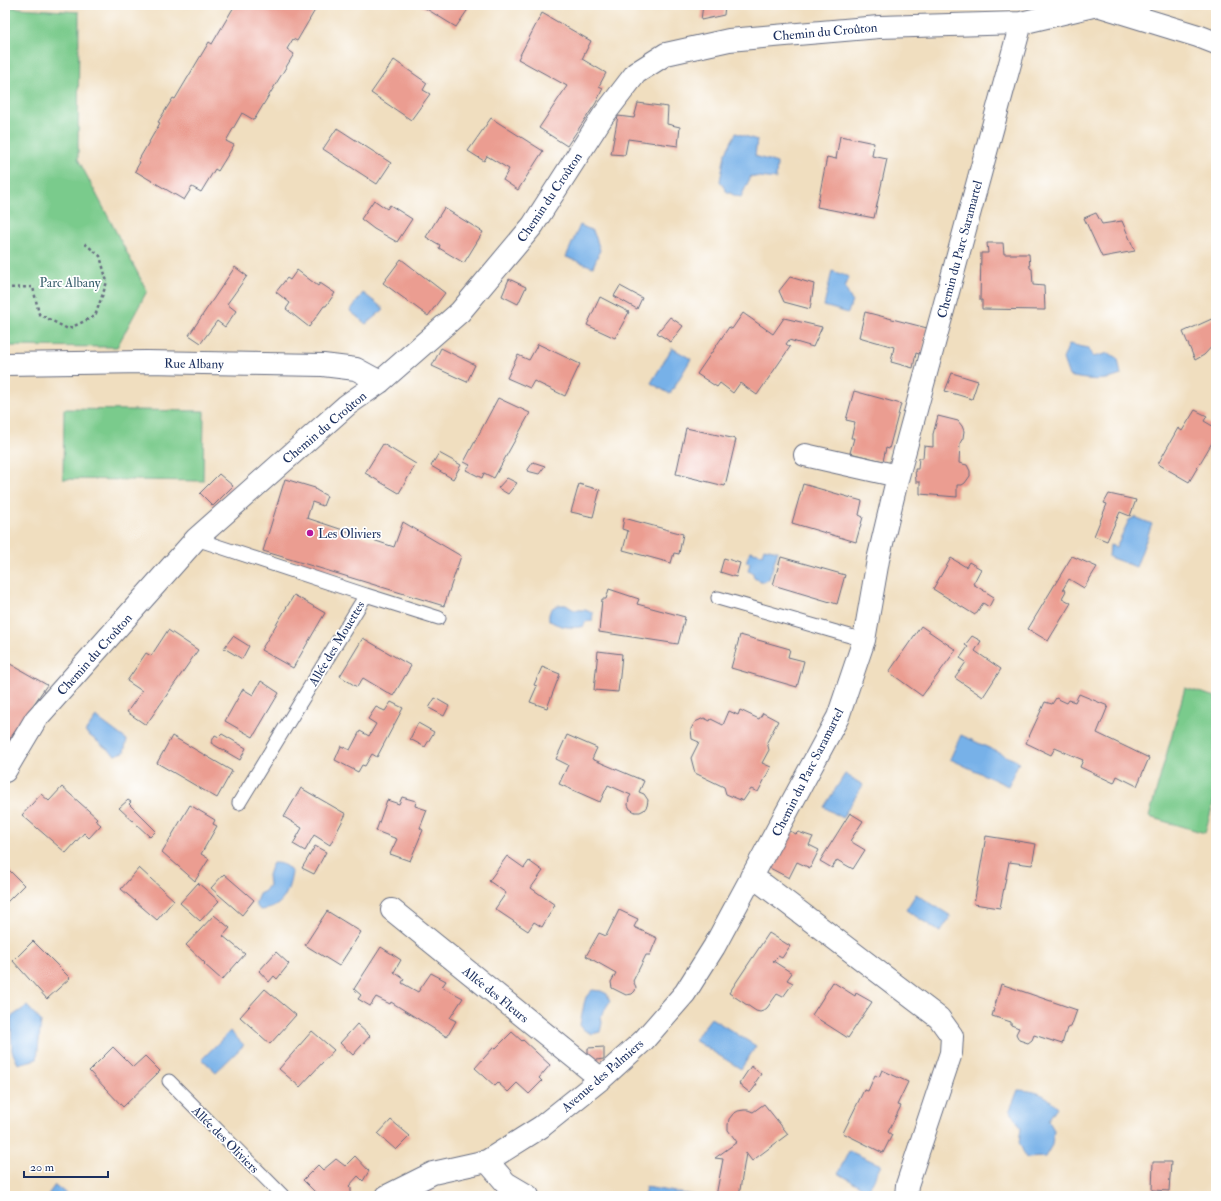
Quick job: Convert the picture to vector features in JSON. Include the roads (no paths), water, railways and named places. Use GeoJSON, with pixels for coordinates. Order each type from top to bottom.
{"type":"FeatureCollection","features":[{"type":"Feature","properties":{"kind":"street","name":"Chemin du Croûton"},"geometry":{"type":"LineString","coordinates":[[5,771],[36,719],[196,539],[347,405],[380,382],[460,312],[533,225],[603,116],[636,73],[666,54],[729,40],[880,26],[1021,23],[1098,5],[1216,43]]}},
{"type":"Feature","properties":{"kind":"street","name":"Chemin du Parc Saramartel"},"geometry":{"type":"LineString","coordinates":[[751,877],[838,717],[864,640],[878,560],[898,476],[1021,23]]}},
{"type":"Feature","properties":{"kind":"street","name":"Rue Albany"},"geometry":{"type":"LineString","coordinates":[[5,364],[146,362],[323,365],[356,369],[380,382]]}},
{"type":"Feature","properties":{"kind":"street"},"geometry":{"type":"LineString","coordinates":[[805,455],[898,476]]}},
{"type":"Feature","properties":{"kind":"street"},"geometry":{"type":"LineString","coordinates":[[751,877],[764,885],[940,1018],[952,1036],[951,1053],[907,1185],[906,1196]]}},
{"type":"Feature","properties":{"kind":"street","name":"Avenue des Palmiers"},"geometry":{"type":"LineString","coordinates":[[387,1196],[433,1173],[487,1161],[540,1127],[601,1079],[644,1040],[685,993],[714,947],[751,877]]}},
{"type":"Feature","properties":{"kind":"street","name":"Allée des Fleurs"},"geometry":{"type":"LineString","coordinates":[[392,910],[601,1079]]}},
{"type":"Feature","properties":{"kind":"street"},"geometry":{"type":"LineString","coordinates":[[487,1161],[506,1183],[528,1196]]}},
{"type":"Feature","properties":{"kind":"lane","name":"Allée des Mouettes"},"geometry":{"type":"LineString","coordinates":[[196,539],[366,595],[239,803]]}},
{"type":"Feature","properties":{"kind":"lane"},"geometry":{"type":"LineString","coordinates":[[366,595],[439,618]]}},
{"type":"Feature","properties":{"kind":"lane"},"geometry":{"type":"LineString","coordinates":[[718,598],[864,640]]}},
{"type":"Feature","properties":{"kind":"lane","name":"Allée des Oliviers"},"geometry":{"type":"LineString","coordinates":[[169,1081],[283,1196]]}},
{"type":"Feature","properties":{"kind":"water"},"geometry":{"type":"Polygon","coordinates":[[[736,133],[757,140],[755,156],[777,163],[776,179],[751,176],[741,197],[726,191],[720,181],[725,154],[736,133]]]}},
{"type":"Feature","properties":{"kind":"water"},"geometry":{"type":"Polygon","coordinates":[[[580,225],[593,231],[600,250],[593,267],[566,257],[580,225]]]}},
{"type":"Feature","properties":{"kind":"water"},"geometry":{"type":"Polygon","coordinates":[[[832,271],[849,277],[845,288],[852,301],[848,313],[824,306],[832,271]]]}},
{"type":"Feature","properties":{"kind":"water"},"geometry":{"type":"Polygon","coordinates":[[[363,293],[384,309],[366,324],[350,311],[363,293]]]}},
{"type":"Feature","properties":{"kind":"water"},"geometry":{"type":"Polygon","coordinates":[[[1069,344],[1088,348],[1093,357],[1109,353],[1118,359],[1121,375],[1108,379],[1095,380],[1069,376],[1063,359],[1069,344]]]}},
{"type":"Feature","properties":{"kind":"water"},"geometry":{"type":"Polygon","coordinates":[[[672,348],[691,359],[670,394],[651,383],[672,348]]]}},
{"type":"Feature","properties":{"kind":"water"},"geometry":{"type":"Polygon","coordinates":[[[1135,517],[1152,524],[1136,567],[1109,557],[1110,545],[1116,547],[1129,520],[1135,517]]]}},
{"type":"Feature","properties":{"kind":"water"},"geometry":{"type":"Polygon","coordinates":[[[764,548],[778,551],[769,579],[763,582],[754,578],[753,573],[748,571],[750,563],[746,562],[750,551],[762,554],[764,548]]]}},
{"type":"Feature","properties":{"kind":"water"},"geometry":{"type":"Polygon","coordinates":[[[566,605],[574,610],[585,610],[593,613],[592,621],[585,622],[584,626],[575,627],[566,627],[556,624],[549,620],[549,615],[554,607],[566,605]]]}},
{"type":"Feature","properties":{"kind":"water"},"geometry":{"type":"Polygon","coordinates":[[[96,717],[127,740],[124,752],[115,755],[85,732],[96,717]]]}},
{"type":"Feature","properties":{"kind":"water"},"geometry":{"type":"Polygon","coordinates":[[[961,735],[1019,762],[1008,786],[950,759],[961,735]]]}},
{"type":"Feature","properties":{"kind":"water"},"geometry":{"type":"Polygon","coordinates":[[[845,774],[863,785],[842,818],[824,807],[845,774]]]}},
{"type":"Feature","properties":{"kind":"water"},"geometry":{"type":"Polygon","coordinates":[[[273,863],[284,865],[292,873],[289,887],[283,899],[274,907],[260,910],[255,904],[259,894],[265,891],[269,885],[268,875],[273,863]]]}},
{"type":"Feature","properties":{"kind":"water"},"geometry":{"type":"Polygon","coordinates":[[[916,894],[951,916],[940,932],[906,910],[916,894]]]}},
{"type":"Feature","properties":{"kind":"water"},"geometry":{"type":"Polygon","coordinates":[[[592,990],[601,991],[607,994],[610,1001],[601,1016],[602,1023],[600,1032],[592,1034],[584,1030],[580,1025],[586,997],[592,990]]]}},
{"type":"Feature","properties":{"kind":"water"},"geometry":{"type":"Polygon","coordinates":[[[27,1006],[41,1021],[37,1059],[18,1064],[12,1051],[11,1017],[27,1006]]]}},
{"type":"Feature","properties":{"kind":"water"},"geometry":{"type":"Polygon","coordinates":[[[711,1018],[756,1046],[741,1069],[694,1040],[711,1018]]]}},
{"type":"Feature","properties":{"kind":"water"},"geometry":{"type":"Polygon","coordinates":[[[230,1031],[244,1045],[216,1072],[202,1059],[230,1031]]]}},
{"type":"Feature","properties":{"kind":"water"},"geometry":{"type":"Polygon","coordinates":[[[1018,1090],[1030,1091],[1044,1096],[1053,1102],[1057,1107],[1048,1120],[1054,1130],[1052,1145],[1045,1157],[1026,1158],[1019,1142],[1021,1128],[1010,1110],[1018,1090]]]}},
{"type":"Feature","properties":{"kind":"water"},"geometry":{"type":"Polygon","coordinates":[[[849,1151],[881,1165],[868,1191],[838,1173],[849,1151]]]}},
{"type":"Feature","properties":{"kind":"water"},"geometry":{"type":"Polygon","coordinates":[[[55,1185],[69,1196],[47,1196],[55,1185]]]}},
{"type":"Feature","properties":{"kind":"water"},"geometry":{"type":"Polygon","coordinates":[[[646,1187],[698,1196],[644,1196],[646,1187]]]}},
{"type":"Feature","properties":{"kind":"place","name":"Les Oliviers"},"geometry":{"type":"Point","coordinates":[310,533]}},
{"type":"Feature","properties":{"kind":"park label","name":"Parc Albany"},"geometry":{"type":"Point","coordinates":[70,282]}}]}
